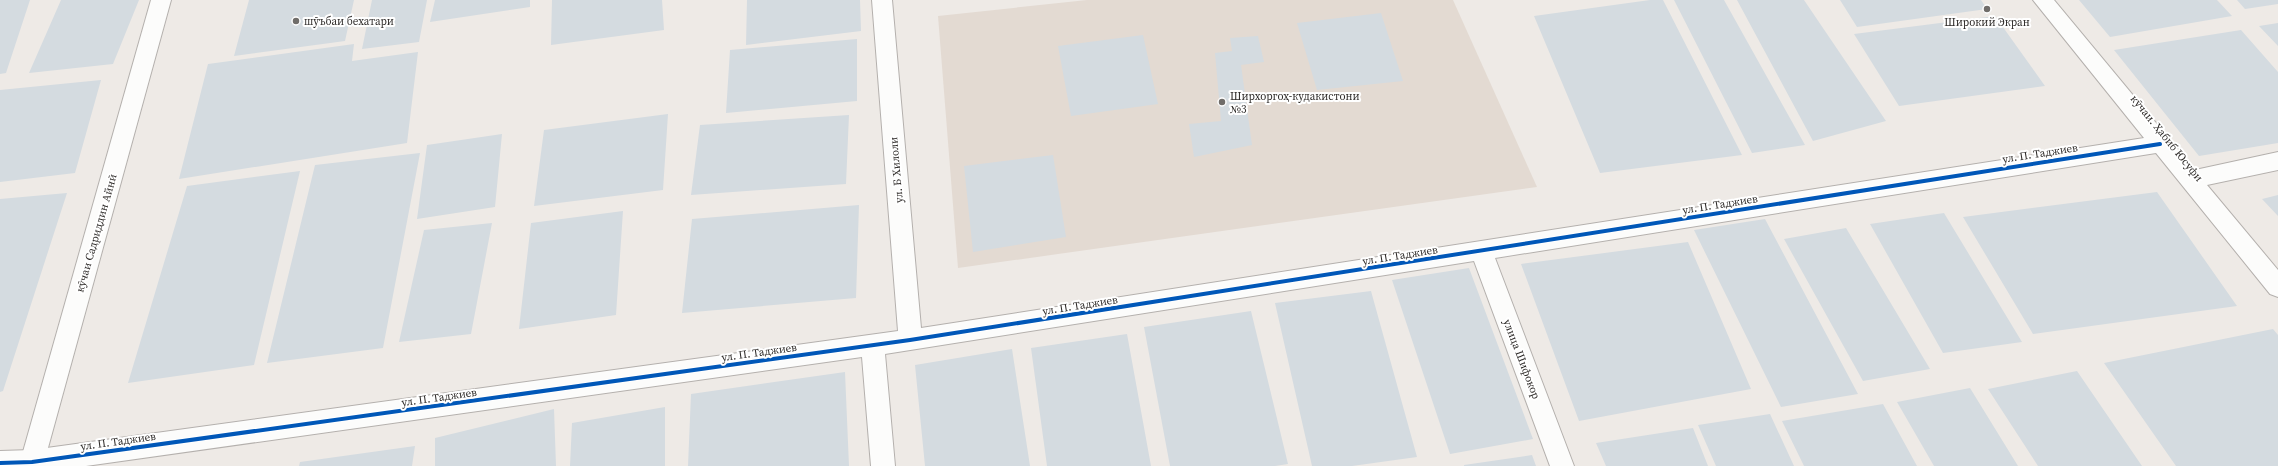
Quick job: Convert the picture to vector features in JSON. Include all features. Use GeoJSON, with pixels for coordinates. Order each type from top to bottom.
{"type":"FeatureCollection","features":[{"type":"Feature","properties":{"kind":"street","name":"кӯчаи Садриддин Айнӣ"},"geometry":{"type":"LineString","coordinates":[[32,464],[161,0]]}},
{"type":"Feature","properties":{"kind":"street","name":"ул. Б Хилоли"},"geometry":{"type":"LineString","coordinates":[[882,0],[910,340]]}},
{"type":"Feature","properties":{"kind":"street","name":"кӯчаи. Ҳабиб Юсуфи"},"geometry":{"type":"LineString","coordinates":[[2043,0],[2278,287]]}},
{"type":"Feature","properties":{"kind":"street","name":"ул. П. Таджиев"},"geometry":{"type":"LineString","coordinates":[[0,463],[32,464],[910,340],[2160,144]]}},
{"type":"Feature","properties":{"kind":"street"},"geometry":{"type":"LineString","coordinates":[[2189,180],[2278,161]]}},
{"type":"Feature","properties":{"kind":"street","name":"улица Шифокор"},"geometry":{"type":"LineString","coordinates":[[1481,251],[1562,466]]}},
{"type":"Feature","properties":{"kind":"street"},"geometry":{"type":"LineString","coordinates":[[873,345],[883,466]]}},
{"type":"Feature","properties":{"kind":"shaded area","name":"Ширхоргоҳ-кудакистони №3"},"geometry":{"type":"Polygon","coordinates":[[[1087,0],[1453,0],[1537,187],[958,268],[938,16],[1087,0]]]}},
{"type":"Feature","properties":{"kind":"building"},"geometry":{"type":"Polygon","coordinates":[[[0,0],[30,0],[6,73],[0,74],[0,0]]]}},
{"type":"Feature","properties":{"kind":"building"},"geometry":{"type":"Polygon","coordinates":[[[61,0],[139,0],[113,64],[29,73],[61,0]]]}},
{"type":"Feature","properties":{"kind":"building","name":"шӯъбаи бехатари"},"geometry":{"type":"Polygon","coordinates":[[[249,0],[354,0],[345,41],[234,56],[249,0]]]}},
{"type":"Feature","properties":{"kind":"building"},"geometry":{"type":"Polygon","coordinates":[[[372,0],[427,0],[419,42],[362,49],[372,0]]]}},
{"type":"Feature","properties":{"kind":"building"},"geometry":{"type":"Polygon","coordinates":[[[435,0],[530,0],[530,7],[430,22],[435,0]]]}},
{"type":"Feature","properties":{"kind":"building"},"geometry":{"type":"Polygon","coordinates":[[[552,0],[662,0],[664,30],[551,45],[552,0]]]}},
{"type":"Feature","properties":{"kind":"building"},"geometry":{"type":"Polygon","coordinates":[[[747,0],[860,0],[861,31],[746,45],[747,0]]]}},
{"type":"Feature","properties":{"kind":"building"},"geometry":{"type":"Polygon","coordinates":[[[1650,0],[1663,0],[1742,155],[1600,173],[1534,16],[1650,0]]]}},
{"type":"Feature","properties":{"kind":"building"},"geometry":{"type":"Polygon","coordinates":[[[1674,0],[1724,0],[1805,145],[1752,153],[1674,0]]]}},
{"type":"Feature","properties":{"kind":"building"},"geometry":{"type":"Polygon","coordinates":[[[1737,0],[1804,0],[1886,121],[1813,141],[1737,0]]]}},
{"type":"Feature","properties":{"kind":"building"},"geometry":{"type":"Polygon","coordinates":[[[1840,0],[1981,0],[1987,9],[1857,27],[1840,0]]]}},
{"type":"Feature","properties":{"kind":"building"},"geometry":{"type":"Polygon","coordinates":[[[2079,0],[2217,0],[2232,16],[2110,37],[2079,0]]]}},
{"type":"Feature","properties":{"kind":"building"},"geometry":{"type":"Polygon","coordinates":[[[2237,0],[2278,0],[2278,4],[2245,9],[2237,0]]]}},
{"type":"Feature","properties":{"kind":"building"},"geometry":{"type":"Polygon","coordinates":[[[1381,13],[1403,81],[1317,90],[1297,23],[1381,13]]]}},
{"type":"Feature","properties":{"kind":"building"},"geometry":{"type":"Polygon","coordinates":[[[1995,16],[2045,86],[1899,106],[1854,34],[1995,16]]]}},
{"type":"Feature","properties":{"kind":"building"},"geometry":{"type":"Polygon","coordinates":[[[2278,23],[2278,46],[2259,26],[2278,23]]]}},
{"type":"Feature","properties":{"kind":"building"},"geometry":{"type":"Polygon","coordinates":[[[2241,30],[2278,72],[2278,143],[2199,156],[2114,50],[2241,30]]]}},
{"type":"Feature","properties":{"kind":"building"},"geometry":{"type":"Polygon","coordinates":[[[1143,35],[1158,104],[1071,116],[1058,46],[1143,35]]]}},
{"type":"Feature","properties":{"kind":"building"},"geometry":{"type":"Polygon","coordinates":[[[1258,36],[1264,62],[1241,65],[1252,145],[1194,157],[1189,124],[1221,121],[1215,53],[1232,51],[1230,38],[1258,36]]]}},
{"type":"Feature","properties":{"kind":"building"},"geometry":{"type":"Polygon","coordinates":[[[857,39],[857,101],[726,113],[730,50],[857,39]]]}},
{"type":"Feature","properties":{"kind":"building"},"geometry":{"type":"Polygon","coordinates":[[[354,44],[352,61],[418,52],[407,143],[179,179],[208,64],[354,44]]]}},
{"type":"Feature","properties":{"kind":"building"},"geometry":{"type":"Polygon","coordinates":[[[101,80],[75,173],[0,182],[0,90],[101,80]]]}},
{"type":"Feature","properties":{"kind":"building"},"geometry":{"type":"Polygon","coordinates":[[[668,114],[663,190],[534,206],[544,130],[668,114]]]}},
{"type":"Feature","properties":{"kind":"building"},"geometry":{"type":"Polygon","coordinates":[[[849,115],[846,184],[691,195],[700,125],[849,115]]]}},
{"type":"Feature","properties":{"kind":"building"},"geometry":{"type":"Polygon","coordinates":[[[502,134],[495,207],[417,219],[427,145],[502,134]]]}},
{"type":"Feature","properties":{"kind":"building"},"geometry":{"type":"Polygon","coordinates":[[[420,153],[383,348],[267,363],[315,165],[420,153]]]}},
{"type":"Feature","properties":{"kind":"building"},"geometry":{"type":"Polygon","coordinates":[[[1053,155],[1066,237],[973,252],[964,166],[1053,155]]]}},
{"type":"Feature","properties":{"kind":"building"},"geometry":{"type":"Polygon","coordinates":[[[300,171],[254,365],[128,383],[187,186],[300,171]]]}},
{"type":"Feature","properties":{"kind":"building"},"geometry":{"type":"Polygon","coordinates":[[[2157,192],[2237,306],[2033,334],[1963,217],[2157,192]]]}},
{"type":"Feature","properties":{"kind":"building"},"geometry":{"type":"Polygon","coordinates":[[[67,193],[3,391],[0,392],[0,199],[67,193]]]}},
{"type":"Feature","properties":{"kind":"building"},"geometry":{"type":"Polygon","coordinates":[[[2278,195],[2278,216],[2262,199],[2278,195]]]}},
{"type":"Feature","properties":{"kind":"building"},"geometry":{"type":"Polygon","coordinates":[[[859,205],[856,298],[682,313],[692,219],[859,205]]]}},
{"type":"Feature","properties":{"kind":"building"},"geometry":{"type":"Polygon","coordinates":[[[623,211],[616,315],[519,329],[531,223],[623,211]]]}},
{"type":"Feature","properties":{"kind":"building"},"geometry":{"type":"Polygon","coordinates":[[[1944,213],[2022,342],[1943,353],[1870,224],[1944,213]]]}},
{"type":"Feature","properties":{"kind":"building"},"geometry":{"type":"Polygon","coordinates":[[[1765,219],[1858,394],[1781,407],[1694,230],[1765,219]]]}},
{"type":"Feature","properties":{"kind":"building"},"geometry":{"type":"Polygon","coordinates":[[[492,223],[471,334],[399,342],[424,230],[492,223]]]}},
{"type":"Feature","properties":{"kind":"building"},"geometry":{"type":"Polygon","coordinates":[[[1846,228],[1930,369],[1863,381],[1784,239],[1846,228]]]}},
{"type":"Feature","properties":{"kind":"building"},"geometry":{"type":"Polygon","coordinates":[[[1688,242],[1751,389],[1579,421],[1521,264],[1688,242]]]}},
{"type":"Feature","properties":{"kind":"building"},"geometry":{"type":"Polygon","coordinates":[[[1469,268],[1533,439],[1450,454],[1392,280],[1469,268]]]}},
{"type":"Feature","properties":{"kind":"building"},"geometry":{"type":"Polygon","coordinates":[[[1371,291],[1417,457],[1352,466],[1312,466],[1275,303],[1371,291]]]}},
{"type":"Feature","properties":{"kind":"building"},"geometry":{"type":"Polygon","coordinates":[[[1251,311],[1288,464],[1275,466],[1170,466],[1144,327],[1251,311]]]}},
{"type":"Feature","properties":{"kind":"building"},"geometry":{"type":"Polygon","coordinates":[[[2273,329],[2278,335],[2278,466],[2176,466],[2104,363],[2273,329]]]}},
{"type":"Feature","properties":{"kind":"building"},"geometry":{"type":"Polygon","coordinates":[[[1127,334],[1151,466],[1047,466],[1031,348],[1127,334]]]}},
{"type":"Feature","properties":{"kind":"building"},"geometry":{"type":"Polygon","coordinates":[[[1012,349],[1030,466],[925,466],[915,365],[1012,349]]]}},
{"type":"Feature","properties":{"kind":"building"},"geometry":{"type":"Polygon","coordinates":[[[2077,371],[2142,466],[2038,466],[1988,389],[2077,371]]]}},
{"type":"Feature","properties":{"kind":"building"},"geometry":{"type":"Polygon","coordinates":[[[845,372],[849,466],[688,466],[691,394],[845,372]]]}},
{"type":"Feature","properties":{"kind":"building"},"geometry":{"type":"Polygon","coordinates":[[[1970,388],[2018,466],[1934,466],[1897,402],[1970,388]]]}},
{"type":"Feature","properties":{"kind":"building"},"geometry":{"type":"Polygon","coordinates":[[[1883,404],[1917,466],[1804,466],[1782,421],[1883,404]]]}},
{"type":"Feature","properties":{"kind":"building"},"geometry":{"type":"Polygon","coordinates":[[[665,407],[665,466],[570,466],[572,423],[665,407]]]}},
{"type":"Feature","properties":{"kind":"building"},"geometry":{"type":"Polygon","coordinates":[[[554,409],[556,466],[435,466],[435,438],[554,409]]]}},
{"type":"Feature","properties":{"kind":"building"},"geometry":{"type":"Polygon","coordinates":[[[1770,414],[1794,466],[1716,466],[1698,425],[1770,414]]]}},
{"type":"Feature","properties":{"kind":"building"},"geometry":{"type":"Polygon","coordinates":[[[1693,428],[1708,466],[1606,466],[1596,443],[1693,428]]]}},
{"type":"Feature","properties":{"kind":"building"},"geometry":{"type":"Polygon","coordinates":[[[415,446],[412,466],[299,466],[300,462],[415,446]]]}},
{"type":"Feature","properties":{"kind":"building"},"geometry":{"type":"Polygon","coordinates":[[[1532,455],[1536,466],[1464,466],[1464,465],[1532,455]]]}},
{"type":"Feature","properties":{"kind":"cycle path"},"geometry":{"type":"LineString","coordinates":[[0,463],[32,462],[910,340],[2160,144]]}},
{"type":"Feature","properties":{"kind":"place","name":"Широкий Экран"},"geometry":{"type":"Point","coordinates":[1987,9]}},
{"type":"Feature","properties":{"kind":"place","name":"шӯъбаи бехатари"},"geometry":{"type":"Point","coordinates":[296,21]}},
{"type":"Feature","properties":{"kind":"place","name":"Ширхоргоҳ-кудакистони №3"},"geometry":{"type":"Point","coordinates":[1222,102]}}]}
